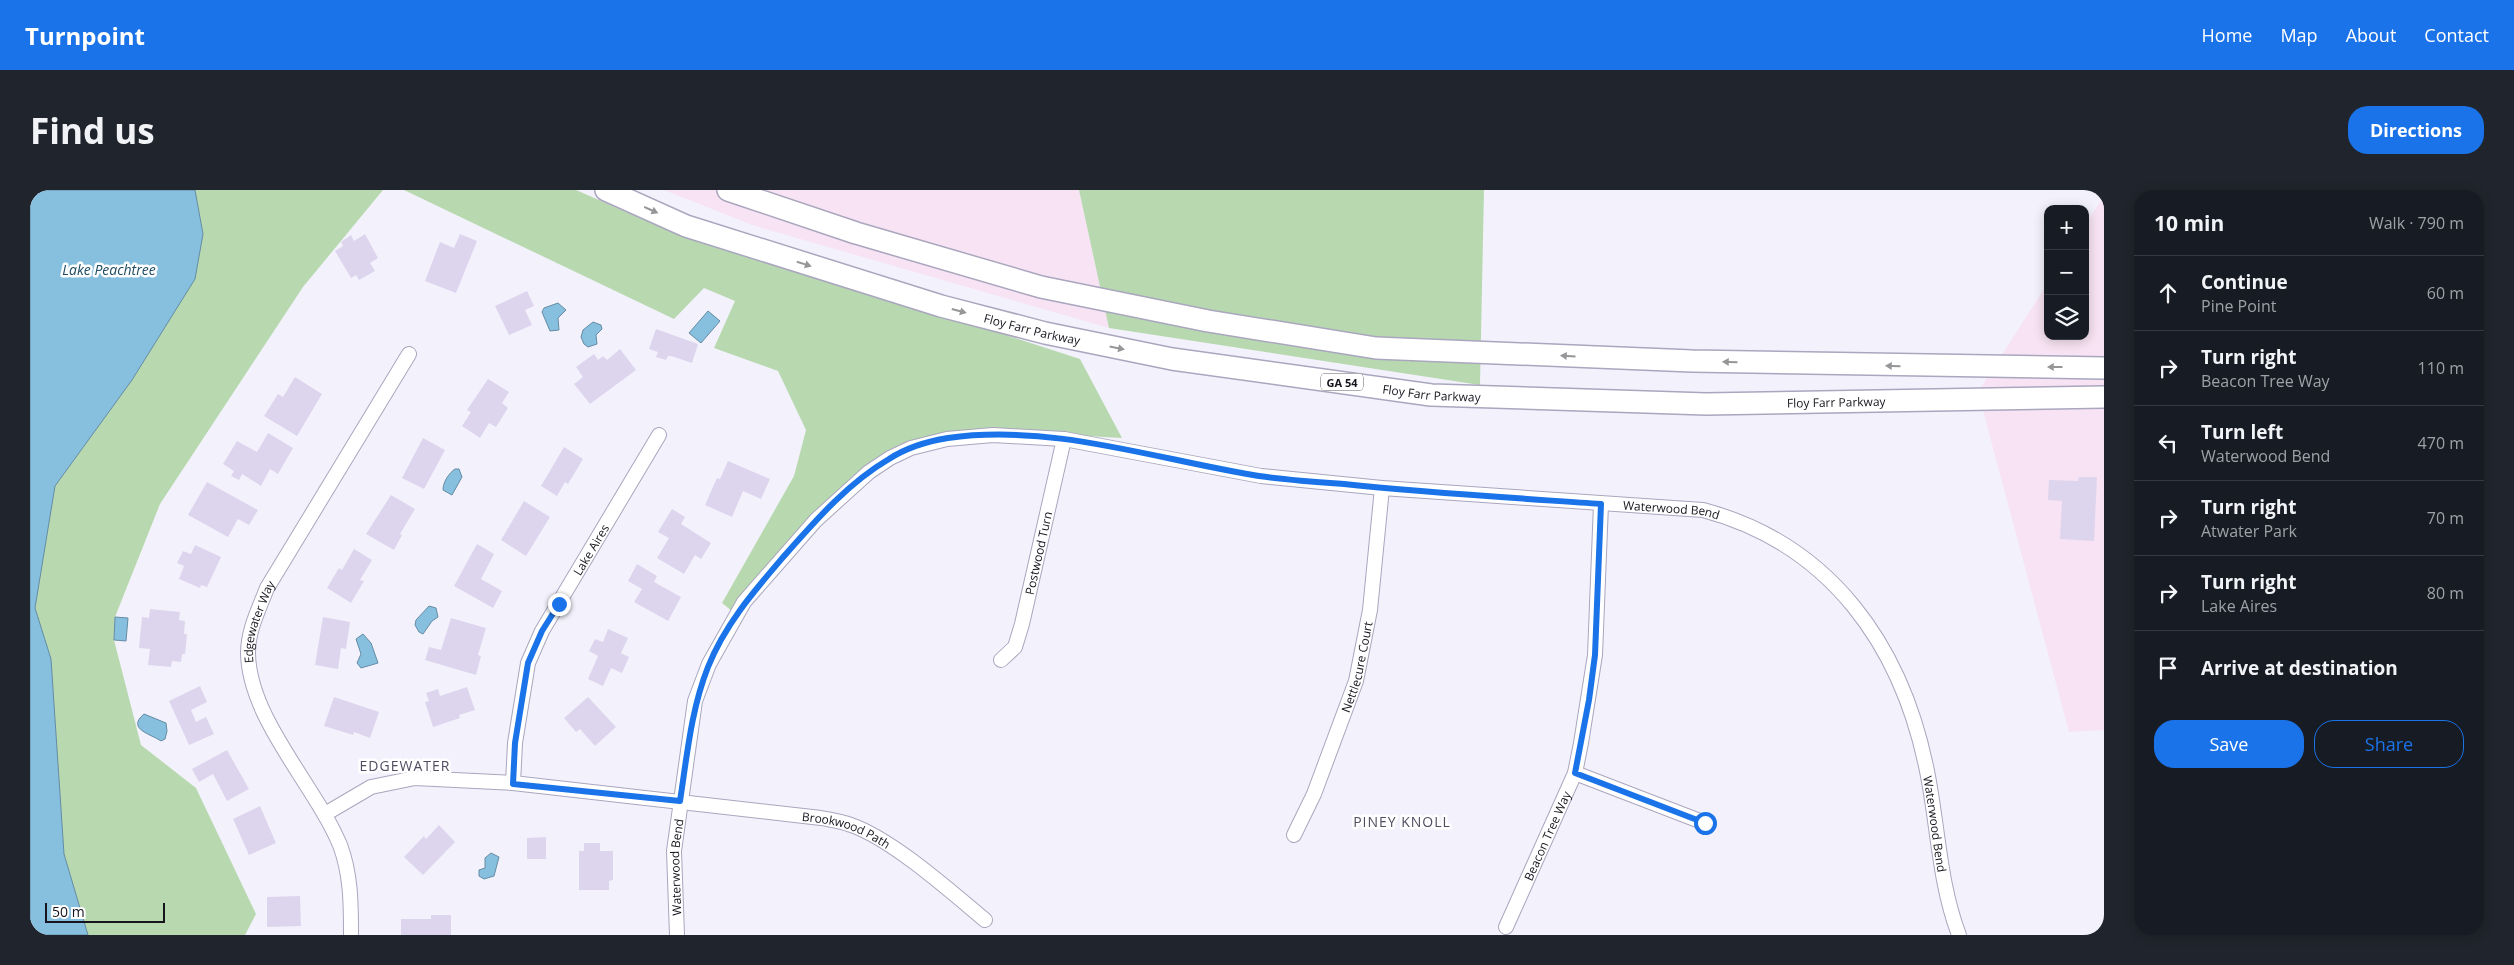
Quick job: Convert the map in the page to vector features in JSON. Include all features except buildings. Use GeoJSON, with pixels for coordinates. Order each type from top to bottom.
{"type":"FeatureCollection","features":[{"type":"Feature","properties":{"kind":"main road","name":"Floy Farr Parkway"},"geometry":{"type":"LineString","coordinates":[[606,190],[686,226],[941,306],[1045,334],[1172,359],[1431,394],[1706,404],[2104,397]]}},
{"type":"Feature","properties":{"kind":"main road"},"geometry":{"type":"LineString","coordinates":[[728,190],[856,233],[1041,288],[1208,321],[1376,348],[1692,362],[2104,368]]}},
{"type":"Feature","properties":{"kind":"street","name":"Edgewater Way"},"geometry":{"type":"LineString","coordinates":[[351,935],[351,889],[340,846],[325,814],[271,727],[252,682],[248,652],[253,623],[267,588],[409,354]]}},
{"type":"Feature","properties":{"kind":"street","name":"Lake Aires"},"geometry":{"type":"LineString","coordinates":[[513,784],[515,743],[528,663],[542,631],[659,435]]}},
{"type":"Feature","properties":{"kind":"street","name":"Waterwood Bend"},"geometry":{"type":"LineString","coordinates":[[676,935],[674,851],[695,701],[719,643],[744,602],[832,503],[869,472],[890,458],[911,448],[947,438],[993,435],[1064,439],[1261,476],[1382,488],[1703,510],[1749,524],[1770,535],[1810,562],[1875,633],[1887,654],[1908,701],[1927,770],[1942,866],[1959,935]]}},
{"type":"Feature","properties":{"kind":"street","name":"Postwood Turn"},"geometry":{"type":"LineString","coordinates":[[1001,660],[1015,647],[1022,624],[1064,439]]}},
{"type":"Feature","properties":{"kind":"street","name":"Nettlecure Court"},"geometry":{"type":"LineString","coordinates":[[1294,835],[1314,794],[1356,681],[1370,610],[1382,488]]}},
{"type":"Feature","properties":{"kind":"street","name":"Beacon Tree Way"},"geometry":{"type":"LineString","coordinates":[[1506,927],[1575,773],[1589,700],[1595,655],[1601,504]]}},
{"type":"Feature","properties":{"kind":"street"},"geometry":{"type":"LineString","coordinates":[[1575,773],[1705,823]]}},
{"type":"Feature","properties":{"kind":"street","name":"Brookwood Path"},"geometry":{"type":"LineString","coordinates":[[325,814],[371,787],[407,779],[513,784],[821,818],[850,824],[867,832],[895,850],[985,920]]}},
{"type":"Feature","properties":{"kind":"shaded area"},"geometry":{"type":"Polygon","coordinates":[[[664,190],[1079,190],[1109,328],[752,225],[664,190]]]}},
{"type":"Feature","properties":{"kind":"shaded area"},"geometry":{"type":"Polygon","coordinates":[[[2104,196],[2104,730],[2069,732],[1978,392],[2044,289],[2044,340],[2089,340],[2089,219],[2104,196]]]}},
{"type":"Feature","properties":{"kind":"green space"},"geometry":{"type":"Polygon","coordinates":[[[171,190],[383,190],[303,287],[160,504],[115,617],[114,640],[141,745],[196,788],[256,914],[245,935],[62,935],[40,861],[30,525],[171,190]]]}},
{"type":"Feature","properties":{"kind":"green space"},"geometry":{"type":"Polygon","coordinates":[[[404,190],[576,190],[674,233],[900,305],[959,320],[1080,359],[1122,438],[981,430],[909,443],[826,503],[733,612],[722,603],[794,476],[806,430],[778,371],[714,348],[735,301],[704,288],[674,319],[404,190]]]}},
{"type":"Feature","properties":{"kind":"green space"},"geometry":{"type":"Polygon","coordinates":[[[1079,190],[1484,190],[1480,385],[1109,328],[1079,190]]]}},
{"type":"Feature","properties":{"kind":"water","name":"Lake Peachtree"},"geometry":{"type":"Polygon","coordinates":[[[30,190],[195,190],[203,234],[195,279],[132,380],[55,486],[35,608],[51,659],[64,854],[88,935],[30,935],[30,190]]]}},
{"type":"Feature","properties":{"kind":"water"},"geometry":{"type":"Polygon","coordinates":[[[558,303],[566,310],[558,318],[559,330],[550,331],[542,312],[544,308],[558,303]]]}},
{"type":"Feature","properties":{"kind":"water"},"geometry":{"type":"Polygon","coordinates":[[[708,311],[720,321],[701,343],[689,333],[708,311]]]}},
{"type":"Feature","properties":{"kind":"water"},"geometry":{"type":"Polygon","coordinates":[[[593,322],[601,325],[602,329],[596,335],[597,344],[588,347],[584,344],[581,337],[583,330],[593,322]]]}},
{"type":"Feature","properties":{"kind":"water"},"geometry":{"type":"Polygon","coordinates":[[[455,469],[459,469],[462,477],[452,495],[443,490],[443,487],[447,478],[455,469]]]}},
{"type":"Feature","properties":{"kind":"water"},"geometry":{"type":"Polygon","coordinates":[[[429,606],[436,608],[438,617],[432,621],[423,634],[419,632],[415,625],[416,620],[429,606]]]}},
{"type":"Feature","properties":{"kind":"water"},"geometry":{"type":"Polygon","coordinates":[[[115,617],[128,618],[126,641],[114,640],[115,617]]]}},
{"type":"Feature","properties":{"kind":"water"},"geometry":{"type":"Polygon","coordinates":[[[363,634],[371,643],[378,663],[361,668],[357,663],[361,654],[356,639],[363,634]]]}},
{"type":"Feature","properties":{"kind":"water"},"geometry":{"type":"Polygon","coordinates":[[[144,714],[166,723],[165,739],[161,741],[139,727],[139,719],[144,714]]]}},
{"type":"Feature","properties":{"kind":"water"},"geometry":{"type":"Polygon","coordinates":[[[491,853],[499,857],[494,876],[484,879],[479,876],[479,870],[485,868],[485,858],[491,853]]]}},
{"type":"Feature","properties":{"kind":"district","name":"EDGEWATER"},"geometry":{"type":"Point","coordinates":[405,765]}},
{"type":"Feature","properties":{"kind":"district","name":"PINEY KNOLL"},"geometry":{"type":"Point","coordinates":[1402,821]}},
{"type":"Feature","properties":{"kind":"route"},"geometry":{"type":"LineString","coordinates":[[559,604],[542,631],[528,663],[515,743],[513,784],[680,801],[695,701],[719,643],[744,602],[832,503],[869,472],[890,458],[911,448],[947,438],[993,435],[1064,439],[1261,476],[1382,488],[1601,504],[1595,655],[1582,743],[1575,773],[1705,823]]}}]}
